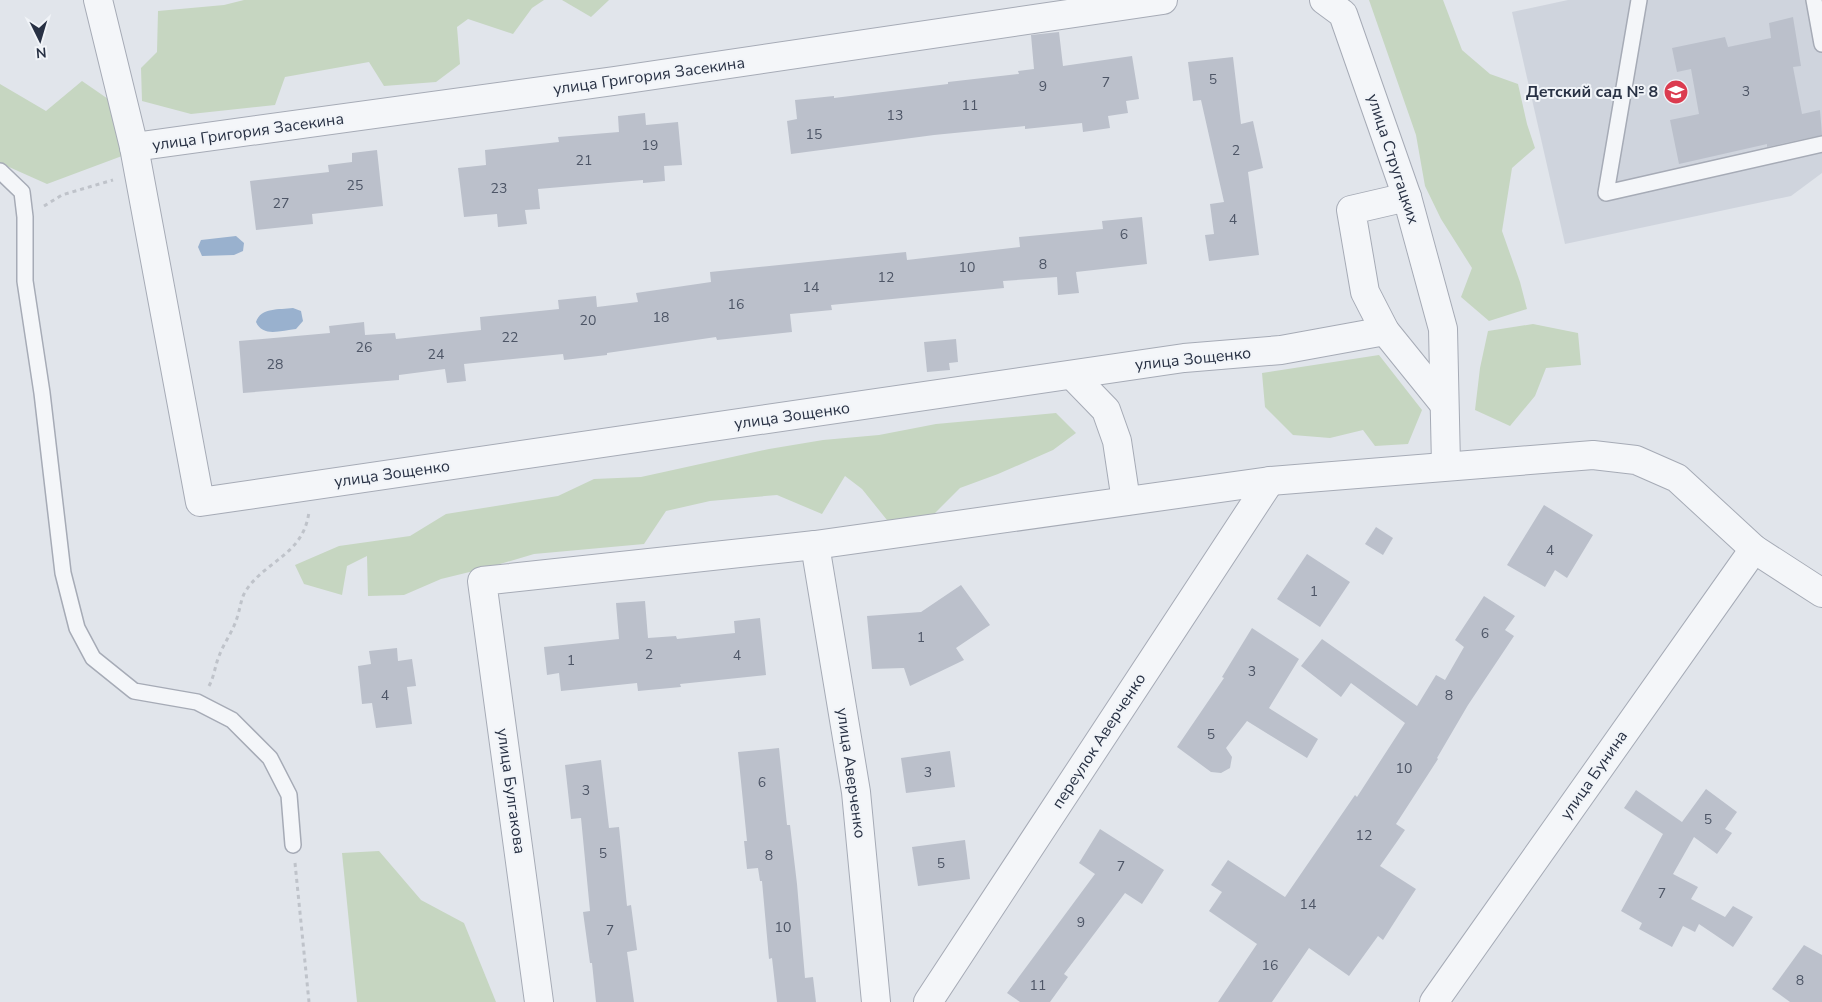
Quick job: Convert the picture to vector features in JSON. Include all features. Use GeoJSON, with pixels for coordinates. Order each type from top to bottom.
{"type":"FeatureCollection","features":[{"type":"Feature","properties":{"kind":"street"},"geometry":{"type":"LineString","coordinates":[[98,0],[139,174]]}},
{"type":"Feature","properties":{"kind":"street","name":"улица Григория Засекина"},"geometry":{"type":"LineString","coordinates":[[134,147],[624,80],[1135,2],[1163,0]]}},
{"type":"Feature","properties":{"kind":"street","name":"улица Стругацких"},"geometry":{"type":"LineString","coordinates":[[1324,0],[1343,14],[1407,197],[1443,329],[1446,465]]}},
{"type":"Feature","properties":{"kind":"street","name":"улица Зощенко"},"geometry":{"type":"LineString","coordinates":[[139,174],[200,502],[1184,358],[1281,350],[1385,331]]}},
{"type":"Feature","properties":{"kind":"street"},"geometry":{"type":"LineString","coordinates":[[1407,197],[1351,210],[1365,292],[1385,331],[1444,404]]}},
{"type":"Feature","properties":{"kind":"street"},"geometry":{"type":"LineString","coordinates":[[1072,375],[1106,410],[1117,441],[1126,501]]}},
{"type":"Feature","properties":{"kind":"street"},"geometry":{"type":"LineString","coordinates":[[816,545],[1270,481],[1446,465],[1593,455],[1636,460],[1677,478],[1754,548],[1822,593]]}},
{"type":"Feature","properties":{"kind":"street","name":"переулок Аверченко"},"geometry":{"type":"LineString","coordinates":[[928,1002],[1270,481]]}},
{"type":"Feature","properties":{"kind":"street","name":"улица Булгакова"},"geometry":{"type":"LineString","coordinates":[[539,1002],[482,581],[816,545]]}},
{"type":"Feature","properties":{"kind":"street","name":"улица Аверченко"},"geometry":{"type":"LineString","coordinates":[[816,545],[856,792],[876,1002]]}},
{"type":"Feature","properties":{"kind":"street","name":"улица Бунина"},"geometry":{"type":"LineString","coordinates":[[1434,1002],[1754,548]]}},
{"type":"Feature","properties":{"kind":"lane"},"geometry":{"type":"LineString","coordinates":[[1639,0],[1606,194],[1822,144]]}},
{"type":"Feature","properties":{"kind":"lane"},"geometry":{"type":"LineString","coordinates":[[1814,0],[1822,44]]}},
{"type":"Feature","properties":{"kind":"lane"},"geometry":{"type":"LineString","coordinates":[[0,171],[22,192],[25,217],[25,281],[45,412],[62,573],[77,628],[93,658],[134,691],[197,702],[232,720],[270,758],[289,796],[293,845]]}},
{"type":"Feature","properties":{"kind":"path"},"geometry":{"type":"LineString","coordinates":[[25,217],[62,195],[95,184],[139,174]]}},
{"type":"Feature","properties":{"kind":"path"},"geometry":{"type":"LineString","coordinates":[[197,702],[210,684],[219,655],[237,620],[244,593],[256,578],[297,544],[308,519],[313,486]]}},
{"type":"Feature","properties":{"kind":"path"},"geometry":{"type":"LineString","coordinates":[[293,845],[300,929],[309,1002]]}},
{"type":"Feature","properties":{"kind":"shaded area","name":"Детский сад № 8"},"geometry":{"type":"Polygon","coordinates":[[[1568,0],[1822,0],[1822,173],[1791,196],[1565,244],[1512,12],[1568,0]]]}},
{"type":"Feature","properties":{"kind":"green space"},"geometry":{"type":"Polygon","coordinates":[[[244,0],[544,0],[532,8],[513,34],[468,19],[457,27],[460,64],[436,82],[384,86],[369,62],[285,77],[275,105],[191,114],[142,101],[141,68],[157,52],[158,11],[224,5],[244,0]]]}},
{"type":"Feature","properties":{"kind":"green space"},"geometry":{"type":"Polygon","coordinates":[[[562,0],[609,0],[591,17],[562,0]]]}},
{"type":"Feature","properties":{"kind":"green space"},"geometry":{"type":"Polygon","coordinates":[[[1369,0],[1443,0],[1462,50],[1490,74],[1518,84],[1527,124],[1535,148],[1512,168],[1502,231],[1520,282],[1527,309],[1489,321],[1461,297],[1472,268],[1441,219],[1425,186],[1416,135],[1369,0]]]}},
{"type":"Feature","properties":{"kind":"green space"},"geometry":{"type":"Polygon","coordinates":[[[82,81],[111,101],[122,156],[47,184],[0,163],[0,84],[46,111],[82,81]]]}},
{"type":"Feature","properties":{"kind":"green space"},"geometry":{"type":"Polygon","coordinates":[[[1533,324],[1578,333],[1581,365],[1546,368],[1535,396],[1510,426],[1475,410],[1480,368],[1488,331],[1533,324]]]}},
{"type":"Feature","properties":{"kind":"green space"},"geometry":{"type":"Polygon","coordinates":[[[1379,355],[1422,410],[1408,444],[1375,446],[1363,430],[1330,438],[1293,435],[1265,407],[1262,373],[1379,355]]]}},
{"type":"Feature","properties":{"kind":"green space"},"geometry":{"type":"Polygon","coordinates":[[[1056,413],[1076,433],[1053,450],[960,488],[933,515],[891,525],[862,489],[845,476],[822,514],[777,495],[710,501],[666,511],[644,544],[534,554],[441,579],[404,595],[368,596],[367,556],[347,566],[342,595],[304,584],[295,565],[339,546],[410,536],[446,514],[558,496],[594,479],[641,477],[769,449],[823,440],[879,435],[936,424],[1056,413]]]}},
{"type":"Feature","properties":{"kind":"green space"},"geometry":{"type":"Polygon","coordinates":[[[379,851],[421,900],[464,923],[496,1002],[357,1002],[342,853],[379,851]]]}},
{"type":"Feature","properties":{"kind":"water"},"geometry":{"type":"Polygon","coordinates":[[[236,236],[244,243],[243,251],[234,255],[202,256],[198,247],[201,240],[236,236]]]}},
{"type":"Feature","properties":{"kind":"water"},"geometry":{"type":"Polygon","coordinates":[[[293,308],[301,311],[303,321],[296,329],[268,332],[259,327],[256,322],[258,317],[266,312],[276,309],[293,308]]]}},
{"type":"Feature","properties":{"kind":"building"},"geometry":{"type":"Polygon","coordinates":[[[1793,17],[1801,66],[1793,67],[1802,114],[1820,110],[1822,135],[1767,147],[1767,144],[1679,164],[1670,120],[1699,114],[1691,69],[1677,72],[1672,48],[1725,37],[1728,47],[1771,38],[1769,23],[1793,17]]]}},
{"type":"Feature","properties":{"kind":"building"},"geometry":{"type":"Polygon","coordinates":[[[1059,32],[1063,66],[1132,56],[1139,99],[1126,101],[1128,113],[1108,116],[1110,128],[1083,132],[1082,123],[1025,129],[1025,126],[934,135],[791,154],[787,121],[797,119],[795,100],[834,96],[834,98],[1019,74],[1018,71],[1034,69],[1031,35],[1059,32]]]}},
{"type":"Feature","properties":{"kind":"building"},"geometry":{"type":"Polygon","coordinates":[[[1233,57],[1241,124],[1253,121],[1263,168],[1248,172],[1259,255],[1209,261],[1205,235],[1214,234],[1210,204],[1224,202],[1201,100],[1193,101],[1188,62],[1233,57]]]}},
{"type":"Feature","properties":{"kind":"building"},"geometry":{"type":"Polygon","coordinates":[[[645,113],[646,125],[678,122],[682,165],[664,166],[665,181],[643,183],[643,180],[538,189],[540,209],[525,210],[527,224],[498,227],[497,214],[464,217],[458,168],[486,165],[485,150],[559,142],[558,137],[619,132],[618,116],[645,113]]]}},
{"type":"Feature","properties":{"kind":"building"},"geometry":{"type":"Polygon","coordinates":[[[377,150],[383,206],[312,214],[313,224],[256,230],[250,181],[329,172],[328,165],[352,162],[352,153],[377,150]]]}},
{"type":"Feature","properties":{"kind":"building"},"geometry":{"type":"Polygon","coordinates":[[[1142,217],[1147,264],[1076,272],[1079,293],[1058,295],[1057,277],[1003,281],[1004,288],[831,305],[832,310],[790,314],[792,332],[717,340],[716,337],[564,360],[563,354],[464,364],[466,381],[447,383],[445,369],[399,375],[399,380],[243,393],[239,341],[330,333],[329,326],[364,322],[365,335],[395,333],[396,339],[481,330],[480,317],[559,309],[558,300],[596,296],[597,307],[638,302],[636,293],[711,282],[710,272],[906,252],[907,260],[1020,247],[1019,237],[1103,229],[1102,221],[1142,217]]]}},
{"type":"Feature","properties":{"kind":"building"},"geometry":{"type":"Polygon","coordinates":[[[956,339],[958,362],[949,363],[950,370],[927,372],[924,342],[956,339]]]}},
{"type":"Feature","properties":{"kind":"building"},"geometry":{"type":"Polygon","coordinates":[[[1544,505],[1593,535],[1567,578],[1555,570],[1545,587],[1507,565],[1544,505]]]}},
{"type":"Feature","properties":{"kind":"building"},"geometry":{"type":"Polygon","coordinates":[[[1376,527],[1393,538],[1383,555],[1365,544],[1376,527]]]}},
{"type":"Feature","properties":{"kind":"building"},"geometry":{"type":"Polygon","coordinates":[[[1307,554],[1350,582],[1320,627],[1277,599],[1307,554]]]}},
{"type":"Feature","properties":{"kind":"building"},"geometry":{"type":"Polygon","coordinates":[[[961,585],[990,625],[956,648],[964,660],[910,686],[904,668],[872,669],[867,616],[921,612],[961,585]]]}},
{"type":"Feature","properties":{"kind":"building"},"geometry":{"type":"Polygon","coordinates":[[[1484,596],[1515,616],[1505,630],[1514,636],[1468,705],[1438,759],[1396,824],[1405,830],[1380,866],[1416,889],[1383,940],[1378,936],[1349,976],[1309,948],[1272,1002],[1218,1002],[1257,944],[1209,911],[1222,892],[1211,885],[1228,860],[1285,897],[1355,795],[1357,797],[1405,723],[1351,683],[1341,697],[1301,666],[1322,639],[1417,706],[1436,675],[1445,680],[1464,647],[1455,640],[1484,596]]]}},
{"type":"Feature","properties":{"kind":"building"},"geometry":{"type":"Polygon","coordinates":[[[645,601],[648,638],[676,636],[677,639],[735,633],[734,621],[760,618],[766,675],[680,684],[681,687],[638,691],[637,683],[561,691],[559,673],[547,675],[544,647],[619,639],[616,603],[645,601]]]}},
{"type":"Feature","properties":{"kind":"building"},"geometry":{"type":"Polygon","coordinates":[[[1252,628],[1299,659],[1269,708],[1318,739],[1307,758],[1247,721],[1226,748],[1232,757],[1230,768],[1221,773],[1211,772],[1177,747],[1224,678],[1222,677],[1252,628]]]}},
{"type":"Feature","properties":{"kind":"building"},"geometry":{"type":"Polygon","coordinates":[[[397,648],[398,661],[412,659],[416,686],[407,687],[412,724],[376,728],[372,703],[362,704],[358,666],[371,664],[369,651],[397,648]]]}},
{"type":"Feature","properties":{"kind":"building"},"geometry":{"type":"Polygon","coordinates":[[[779,748],[787,825],[790,825],[797,884],[805,978],[813,977],[816,1002],[777,1002],[772,958],[769,959],[762,881],[760,881],[758,868],[747,869],[744,841],[747,841],[738,752],[779,748]]]}},
{"type":"Feature","properties":{"kind":"building"},"geometry":{"type":"Polygon","coordinates":[[[950,751],[955,787],[906,793],[901,758],[950,751]]]}},
{"type":"Feature","properties":{"kind":"building"},"geometry":{"type":"Polygon","coordinates":[[[601,760],[609,828],[619,827],[627,906],[631,905],[637,950],[627,952],[634,1002],[596,1002],[592,963],[590,963],[583,912],[590,911],[581,818],[571,819],[565,765],[601,760]]]}},
{"type":"Feature","properties":{"kind":"building"},"geometry":{"type":"Polygon","coordinates":[[[1706,789],[1737,812],[1725,829],[1732,833],[1717,854],[1694,837],[1673,874],[1698,887],[1691,899],[1725,917],[1733,906],[1753,917],[1733,947],[1699,924],[1695,932],[1683,926],[1672,947],[1639,929],[1642,923],[1621,911],[1663,834],[1624,808],[1636,790],[1682,822],[1706,789]]]}},
{"type":"Feature","properties":{"kind":"building"},"geometry":{"type":"Polygon","coordinates":[[[1100,829],[1164,870],[1142,904],[1125,893],[1064,974],[1068,977],[1050,1002],[1020,1002],[1007,993],[1095,874],[1079,863],[1100,829]]]}},
{"type":"Feature","properties":{"kind":"building"},"geometry":{"type":"Polygon","coordinates":[[[965,840],[970,879],[918,886],[912,847],[965,840]]]}},
{"type":"Feature","properties":{"kind":"building"},"geometry":{"type":"Polygon","coordinates":[[[1804,945],[1822,955],[1822,1002],[1790,1002],[1772,989],[1804,945]]]}},
{"type":"Feature","properties":{"kind":"place","name":"Детский сад № 8"},"geometry":{"type":"Point","coordinates":[1676,92]}}]}
